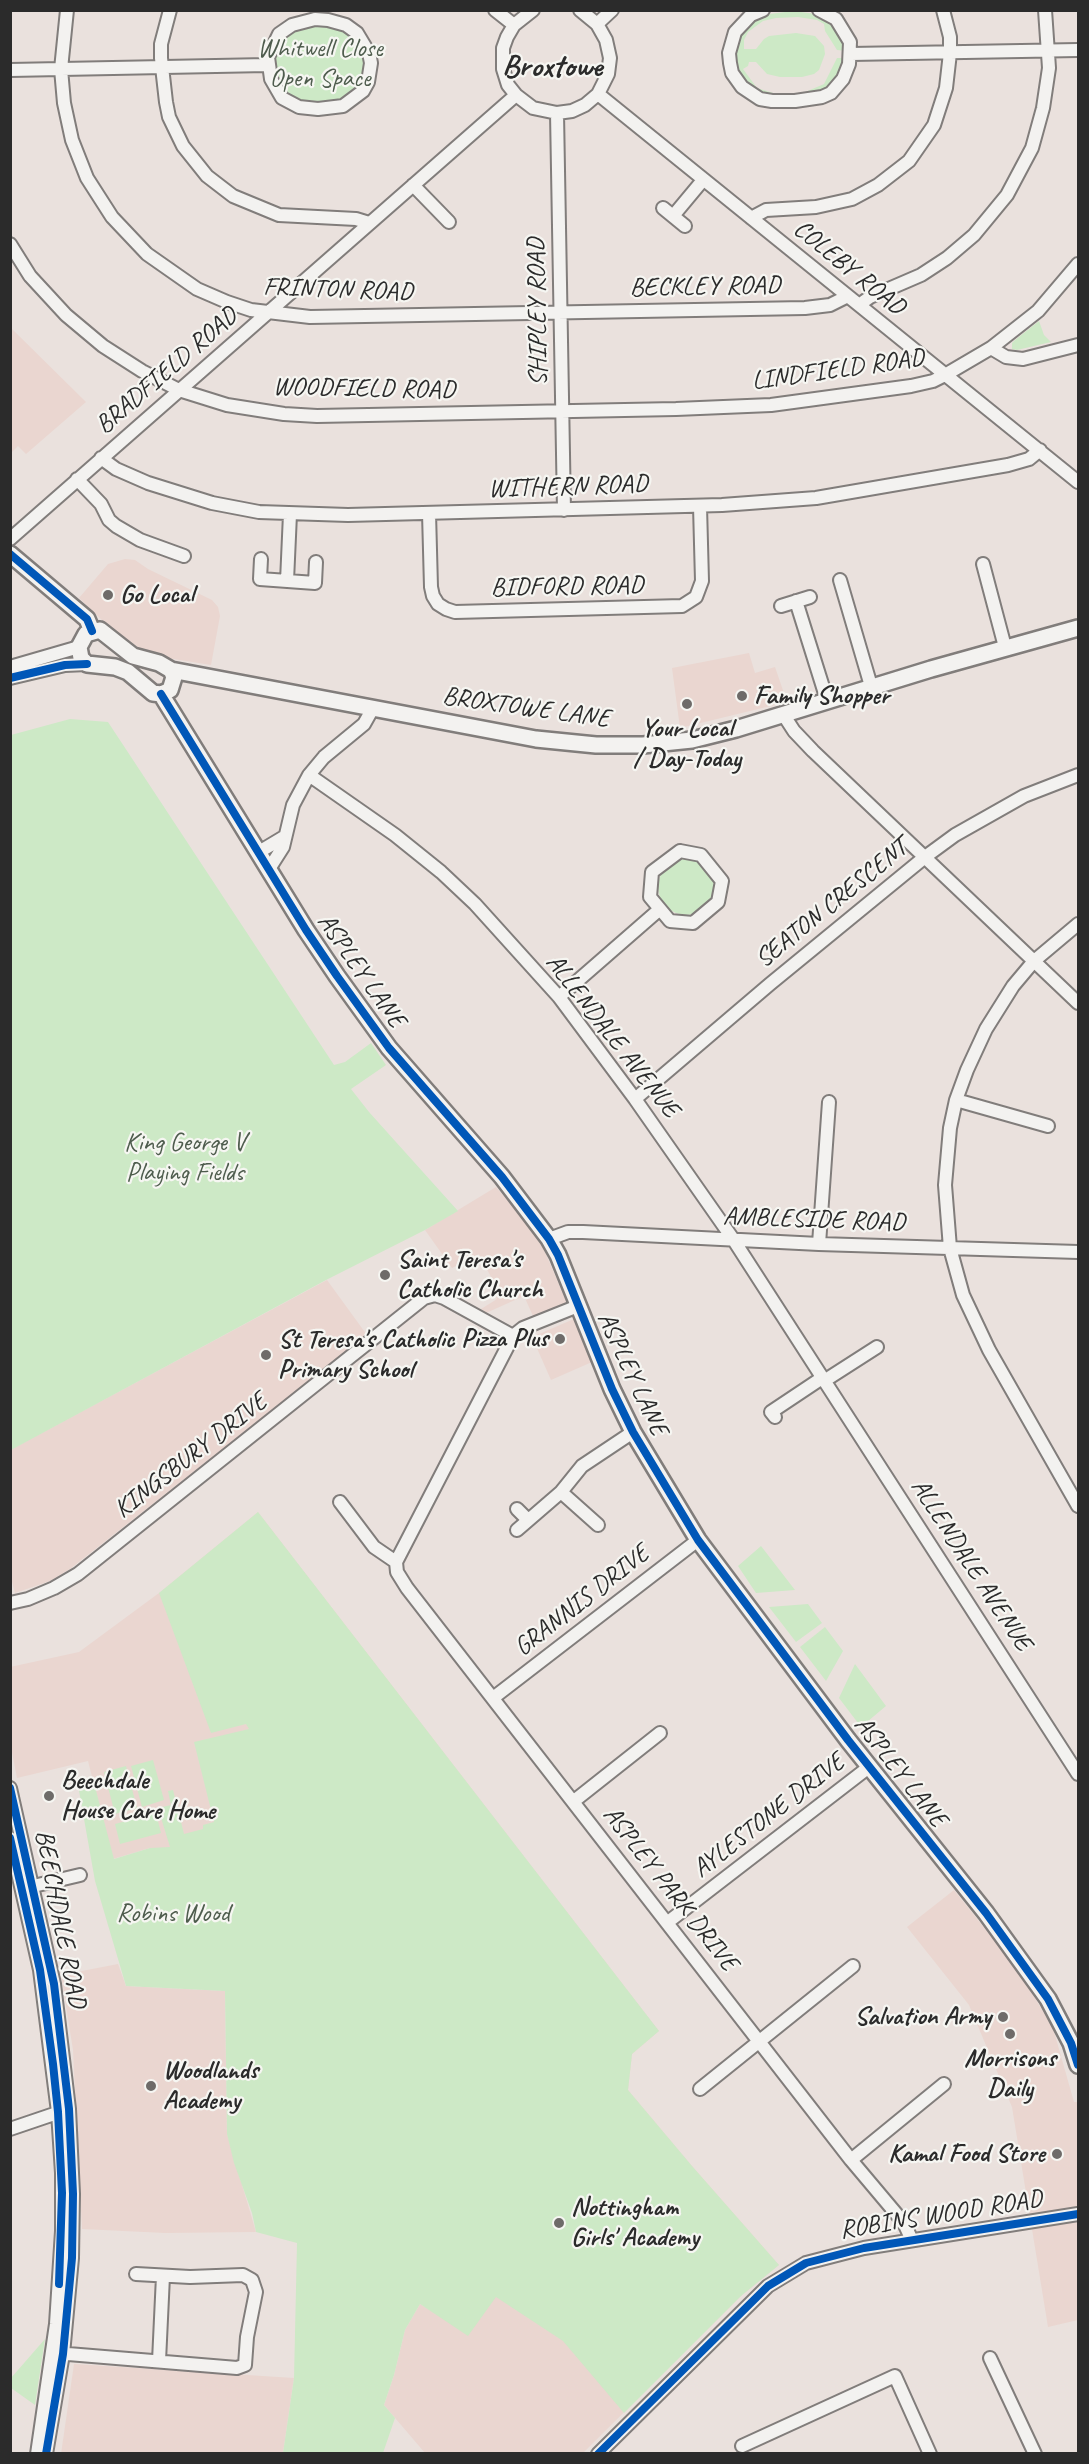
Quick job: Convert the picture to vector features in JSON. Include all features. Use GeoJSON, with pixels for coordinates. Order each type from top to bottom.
{"type":"FeatureCollection","features":[{"type":"Feature","properties":{"kind":"main road"},"geometry":{"type":"LineString","coordinates":[[10,554],[87,619],[92,631],[86,634],[79,647],[81,658],[87,664],[115,667],[128,672],[153,693],[160,694],[167,693],[172,687],[174,677],[171,669]]}},
{"type":"Feature","properties":{"kind":"main road","name":"BROXTOWE LANE"},"geometry":{"type":"LineString","coordinates":[[92,631],[100,630],[134,656],[171,669],[536,738],[573,743],[621,745],[692,740],[1005,647],[1078,628]]}},
{"type":"Feature","properties":{"kind":"main road","name":"ASPLEY LANE"},"geometry":{"type":"LineString","coordinates":[[160,694],[312,939],[389,1048],[502,1177],[549,1239],[561,1262],[633,1432],[698,1540],[869,1767],[986,1913],[1048,2000],[1061,2023],[1078,2065]]}},
{"type":"Feature","properties":{"kind":"street","name":"FRINTON ROAD"},"geometry":{"type":"LineString","coordinates":[[67,10],[61,69],[67,120],[78,158],[98,197],[126,234],[162,267],[197,289],[251,310],[310,317],[560,312]]}},
{"type":"Feature","properties":{"kind":"street"},"geometry":{"type":"LineString","coordinates":[[170,10],[161,44],[160,68],[165,102],[174,129],[192,159],[221,188],[249,204],[279,215],[356,219],[369,223]]}},
{"type":"Feature","properties":{"kind":"street"},"geometry":{"type":"LineString","coordinates":[[495,10],[514,25]]}},
{"type":"Feature","properties":{"kind":"street"},"geometry":{"type":"LineString","coordinates":[[533,10],[514,25],[503,48],[503,69],[508,85],[516,95],[533,108],[557,113],[572,111],[585,105],[598,94],[608,74],[610,58],[606,40],[597,24],[579,10]]}},
{"type":"Feature","properties":{"kind":"street"},"geometry":{"type":"LineString","coordinates":[[597,24],[612,10]]}},
{"type":"Feature","properties":{"kind":"street"},"geometry":{"type":"LineString","coordinates":[[763,10],[751,15],[735,32],[729,53],[732,73],[742,87],[751,95],[772,101],[795,101],[822,97],[831,93],[843,79],[851,54],[850,42],[842,26],[828,14],[819,10]]}},
{"type":"Feature","properties":{"kind":"street"},"geometry":{"type":"LineString","coordinates":[[751,218],[766,210],[816,207],[852,198],[878,185],[898,171],[919,149],[936,119],[946,88],[951,53],[950,37],[943,10]]}},
{"type":"Feature","properties":{"kind":"street"},"geometry":{"type":"LineString","coordinates":[[859,305],[870,297],[921,275],[947,258],[974,235],[1007,195],[1032,148],[1046,93],[1049,51],[1045,10]]}},
{"type":"Feature","properties":{"kind":"street"},"geometry":{"type":"LineString","coordinates":[[315,19],[338,22],[357,33],[369,53],[371,63],[368,82],[357,96],[344,106],[318,109],[299,107],[282,98],[271,79],[267,65],[273,44],[279,34],[292,25],[315,19]]}},
{"type":"Feature","properties":{"kind":"street"},"geometry":{"type":"LineString","coordinates":[[851,54],[1078,50]]}},
{"type":"Feature","properties":{"kind":"street"},"geometry":{"type":"LineString","coordinates":[[10,70],[267,65]]}},
{"type":"Feature","properties":{"kind":"street","name":"COLEBY ROAD"},"geometry":{"type":"LineString","coordinates":[[598,94],[1078,482]]}},
{"type":"Feature","properties":{"kind":"street","name":"BRADFIELD ROAD"},"geometry":{"type":"LineString","coordinates":[[10,539],[516,95]]}},
{"type":"Feature","properties":{"kind":"street","name":"SHIPLEY ROAD"},"geometry":{"type":"LineString","coordinates":[[557,113],[564,510]]}},
{"type":"Feature","properties":{"kind":"street"},"geometry":{"type":"LineString","coordinates":[[673,216],[703,180]]}},
{"type":"Feature","properties":{"kind":"street"},"geometry":{"type":"LineString","coordinates":[[413,184],[449,222]]}},
{"type":"Feature","properties":{"kind":"street"},"geometry":{"type":"LineString","coordinates":[[663,208],[685,226]]}},
{"type":"Feature","properties":{"kind":"street","name":"WOODFIELD ROAD"},"geometry":{"type":"LineString","coordinates":[[10,244],[36,282],[83,331],[142,370],[178,390],[248,409],[306,415],[562,410]]}},
{"type":"Feature","properties":{"kind":"street","name":"LINDFIELD ROAD"},"geometry":{"type":"LineString","coordinates":[[562,410],[771,405],[933,381],[991,348],[1038,311],[1078,264]]}},
{"type":"Feature","properties":{"kind":"street","name":"BECKLEY ROAD"},"geometry":{"type":"LineString","coordinates":[[560,312],[805,308],[830,305],[848,296]]}},
{"type":"Feature","properties":{"kind":"street"},"geometry":{"type":"LineString","coordinates":[[991,348],[1006,357],[1023,359],[1078,345]]}},
{"type":"Feature","properties":{"kind":"street","name":"WITHERN ROAD"},"geometry":{"type":"LineString","coordinates":[[101,458],[132,476],[186,496],[259,512],[290,514],[429,513],[700,506],[816,498],[1008,465],[1029,459],[1040,450]]}},
{"type":"Feature","properties":{"kind":"street"},"geometry":{"type":"LineString","coordinates":[[77,479],[101,504],[116,526],[140,540],[184,556]]}},
{"type":"Feature","properties":{"kind":"street","name":"BIDFORD ROAD"},"geometry":{"type":"LineString","coordinates":[[429,513],[433,596],[438,604],[455,612],[682,606],[696,597],[702,581],[700,506]]}},
{"type":"Feature","properties":{"kind":"street"},"geometry":{"type":"LineString","coordinates":[[287,581],[290,514]]}},
{"type":"Feature","properties":{"kind":"street"},"geometry":{"type":"LineString","coordinates":[[261,559],[260,579],[315,583],[316,562]]}},
{"type":"Feature","properties":{"kind":"street"},"geometry":{"type":"LineString","coordinates":[[983,564],[1005,647]]}},
{"type":"Feature","properties":{"kind":"street"},"geometry":{"type":"LineString","coordinates":[[840,580],[871,686]]}},
{"type":"Feature","properties":{"kind":"street"},"geometry":{"type":"LineString","coordinates":[[781,606],[810,597]]}},
{"type":"Feature","properties":{"kind":"street"},"geometry":{"type":"LineString","coordinates":[[796,602],[827,700]]}},
{"type":"Feature","properties":{"kind":"street"},"geometry":{"type":"LineString","coordinates":[[10,667],[79,647]]}},
{"type":"Feature","properties":{"kind":"street"},"geometry":{"type":"LineString","coordinates":[[10,678],[65,664],[87,664]]}},
{"type":"Feature","properties":{"kind":"street"},"geometry":{"type":"LineString","coordinates":[[269,869],[283,847],[293,805],[309,775],[324,757],[364,724],[373,708]]}},
{"type":"Feature","properties":{"kind":"street"},"geometry":{"type":"LineString","coordinates":[[783,714],[794,731],[813,751],[1078,1003]]}},
{"type":"Feature","properties":{"kind":"street","name":"ALLENDALE AVENUE"},"geometry":{"type":"LineString","coordinates":[[309,775],[395,835],[441,872],[475,904],[559,997],[635,1098],[733,1239],[1078,1774]]}},
{"type":"Feature","properties":{"kind":"street","name":"SEATON CRESCENT"},"geometry":{"type":"LineString","coordinates":[[635,1098],[955,834],[1008,803],[1078,775]]}},
{"type":"Feature","properties":{"kind":"street"},"geometry":{"type":"LineString","coordinates":[[259,852],[284,837]]}},
{"type":"Feature","properties":{"kind":"street"},"geometry":{"type":"LineString","coordinates":[[676,852],[701,855],[721,877],[721,898],[697,922],[674,922],[660,909],[650,897],[651,876],[676,852]]}},
{"type":"Feature","properties":{"kind":"street"},"geometry":{"type":"LineString","coordinates":[[559,997],[660,909]]}},
{"type":"Feature","properties":{"kind":"street"},"geometry":{"type":"LineString","coordinates":[[1078,924],[1034,961],[1013,986],[986,1029],[966,1070],[956,1100],[945,1165],[950,1248],[963,1295],[975,1324],[1078,1506]]}},
{"type":"Feature","properties":{"kind":"street"},"geometry":{"type":"LineString","coordinates":[[956,1100],[1048,1126]]}},
{"type":"Feature","properties":{"kind":"street"},"geometry":{"type":"LineString","coordinates":[[819,1244],[830,1102]]}},
{"type":"Feature","properties":{"kind":"street","name":"AMBLESIDE ROAD"},"geometry":{"type":"LineString","coordinates":[[549,1239],[567,1232],[583,1232],[819,1244],[1078,1252]]}},
{"type":"Feature","properties":{"kind":"street","name":"KINGSBURY DRIVE"},"geometry":{"type":"LineString","coordinates":[[10,1603],[28,1599],[54,1588],[78,1574],[424,1298],[435,1296],[444,1298],[513,1336]]}},
{"type":"Feature","properties":{"kind":"street"},"geometry":{"type":"LineString","coordinates":[[340,1502],[374,1547],[396,1562],[513,1336],[523,1328],[578,1306]]}},
{"type":"Feature","properties":{"kind":"street"},"geometry":{"type":"LineString","coordinates":[[774,1417],[771,1412],[877,1347]]}},
{"type":"Feature","properties":{"kind":"street"},"geometry":{"type":"LineString","coordinates":[[517,1530],[561,1492],[582,1466],[633,1432]]}},
{"type":"Feature","properties":{"kind":"street"},"geometry":{"type":"LineString","coordinates":[[561,1492],[598,1525]]}},
{"type":"Feature","properties":{"kind":"street"},"geometry":{"type":"LineString","coordinates":[[517,1509],[528,1520]]}},
{"type":"Feature","properties":{"kind":"street","name":"GRANNIS DRIVE"},"geometry":{"type":"LineString","coordinates":[[493,1698],[698,1540]]}},
{"type":"Feature","properties":{"kind":"street","name":"ASPLEY PARK DRIVE"},"geometry":{"type":"LineString","coordinates":[[396,1562],[397,1572],[407,1588],[851,2160],[904,2223],[910,2236],[909,2241]]}},
{"type":"Feature","properties":{"kind":"street"},"geometry":{"type":"LineString","coordinates":[[574,1801],[660,1734]]}},
{"type":"Feature","properties":{"kind":"street","name":"AYLESTONE DRIVE"},"geometry":{"type":"LineString","coordinates":[[668,1922],[869,1767]]}},
{"type":"Feature","properties":{"kind":"street","name":"BEECHDALE ROAD"},"geometry":{"type":"LineString","coordinates":[[10,1788],[64,2111],[73,2194],[72,2258],[46,2454]]}},
{"type":"Feature","properties":{"kind":"street","name":"BEECHDALE ROAD"},"geometry":{"type":"LineString","coordinates":[[10,1838],[27,1887]]}},
{"type":"Feature","properties":{"kind":"street"},"geometry":{"type":"LineString","coordinates":[[27,1887],[80,1875]]}},
{"type":"Feature","properties":{"kind":"street"},"geometry":{"type":"LineString","coordinates":[[700,2088],[853,1966]]}},
{"type":"Feature","properties":{"kind":"street"},"geometry":{"type":"LineString","coordinates":[[851,2160],[944,2084]]}},
{"type":"Feature","properties":{"kind":"street"},"geometry":{"type":"LineString","coordinates":[[10,2128],[64,2111]]}},
{"type":"Feature","properties":{"kind":"street","name":"ROBINS WOOD ROAD"},"geometry":{"type":"LineString","coordinates":[[598,2454],[757,2296],[777,2280],[806,2263],[864,2248],[1078,2214]]}},
{"type":"Feature","properties":{"kind":"street"},"geometry":{"type":"LineString","coordinates":[[58,2353],[237,2368],[245,2365],[247,2337],[256,2292],[252,2280],[243,2275],[190,2277],[136,2274]]}},
{"type":"Feature","properties":{"kind":"street"},"geometry":{"type":"LineString","coordinates":[[159,2361],[163,2276]]}},
{"type":"Feature","properties":{"kind":"street","name":"BEECHDALE ROAD"},"geometry":{"type":"LineString","coordinates":[[37,2454],[58,2353]]}},
{"type":"Feature","properties":{"kind":"street"},"geometry":{"type":"LineString","coordinates":[[990,2358],[1035,2454]]}},
{"type":"Feature","properties":{"kind":"street"},"geometry":{"type":"LineString","coordinates":[[742,2445],[895,2376],[930,2454]]}},
{"type":"Feature","properties":{"kind":"shaded area"},"geometry":{"type":"Polygon","coordinates":[[[10,327],[86,402],[26,454],[18,446],[11,453],[10,327]]]}},
{"type":"Feature","properties":{"kind":"shaded area"},"geometry":{"type":"Polygon","coordinates":[[[125,559],[135,560],[148,569],[212,600],[218,607],[220,616],[211,665],[161,657],[142,650],[105,623],[79,598],[108,564],[125,559]]]}},
{"type":"Feature","properties":{"kind":"shaded area"},"geometry":{"type":"Polygon","coordinates":[[[749,653],[755,673],[775,667],[787,702],[680,728],[672,668],[749,653]]]}},
{"type":"Feature","properties":{"kind":"shaded area"},"geometry":{"type":"Polygon","coordinates":[[[496,1187],[535,1233],[567,1303],[533,1316],[524,1296],[486,1313],[481,1309],[497,1299],[496,1297],[500,1294],[479,1254],[452,1268],[425,1230],[496,1187]]]}},
{"type":"Feature","properties":{"kind":"shaded area"},"geometry":{"type":"Polygon","coordinates":[[[327,1280],[367,1335],[70,1569],[50,1581],[15,1593],[10,1574],[10,1450],[327,1280]]]}},
{"type":"Feature","properties":{"kind":"shaded area"},"geometry":{"type":"Polygon","coordinates":[[[574,1319],[592,1362],[551,1380],[532,1337],[574,1319]]]}},
{"type":"Feature","properties":{"kind":"shaded area"},"geometry":{"type":"Polygon","coordinates":[[[258,1512],[659,2031],[632,2054],[628,2090],[779,2265],[741,2296],[583,2453],[425,2453],[384,2405],[405,2330],[420,2304],[436,2313],[150,1848],[113,1859],[88,1761],[17,1778],[11,1747],[10,1667],[79,1652],[159,1593],[258,1512]]]}},
{"type":"Feature","properties":{"kind":"shaded area"},"geometry":{"type":"Polygon","coordinates":[[[954,1890],[1018,1970],[1053,2028],[1074,2102],[1078,2102],[1078,2320],[1048,2327],[1012,2107],[969,2005],[907,1927],[954,1890]]]}},
{"type":"Feature","properties":{"kind":"shaded area","name":"Woodlands Academy"},"geometry":{"type":"Polygon","coordinates":[[[118,1964],[126,1986],[225,1991],[227,2134],[256,2232],[165,2233],[82,2229],[73,2050],[61,1975],[118,1964]]]}},
{"type":"Feature","properties":{"kind":"shaded area"},"geometry":{"type":"Polygon","coordinates":[[[74,2364],[294,2378],[283,2453],[61,2454],[74,2364]]]}},
{"type":"Feature","properties":{"kind":"green space"},"geometry":{"type":"Polygon","coordinates":[[[793,11],[824,15],[842,30],[847,51],[837,50],[825,31],[824,24],[817,20],[798,17],[763,21],[748,32],[744,40],[744,49],[756,49],[769,36],[796,33],[815,36],[824,46],[825,54],[819,70],[802,77],[780,77],[767,74],[756,62],[749,62],[748,66],[743,69],[757,88],[773,93],[803,93],[824,84],[837,58],[847,58],[846,63],[830,88],[813,95],[771,97],[753,91],[737,74],[733,53],[744,26],[762,15],[793,11]]]}},
{"type":"Feature","properties":{"kind":"green space","name":"Whitwell Close Open Space"},"geometry":{"type":"Polygon","coordinates":[[[316,24],[334,25],[355,36],[366,57],[365,78],[359,88],[339,102],[307,105],[284,93],[279,87],[272,60],[280,39],[291,29],[316,24]]]}},
{"type":"Feature","properties":{"kind":"green space"},"geometry":{"type":"Polygon","coordinates":[[[1039,321],[1044,335],[1051,342],[1017,350],[1012,349],[1012,343],[1039,321]]]}},
{"type":"Feature","properties":{"kind":"green space","name":"King George V Playing Fields"},"geometry":{"type":"Polygon","coordinates":[[[70,719],[108,722],[334,1065],[345,1062],[371,1043],[386,1065],[351,1089],[458,1211],[11,1450],[11,735],[70,719]]]}},
{"type":"Feature","properties":{"kind":"green space"},"geometry":{"type":"Polygon","coordinates":[[[680,859],[692,859],[702,863],[710,871],[714,887],[710,903],[702,911],[692,915],[680,915],[670,911],[662,903],[658,893],[658,881],[662,871],[670,863],[680,859]]]}},
{"type":"Feature","properties":{"kind":"green space","name":"Robins Wood"},"geometry":{"type":"Polygon","coordinates":[[[258,1512],[659,2031],[632,2054],[628,2090],[779,2265],[741,2296],[624,2413],[563,2341],[496,2297],[468,2336],[420,2304],[405,2330],[384,2405],[395,2418],[383,2453],[283,2453],[294,2378],[297,2243],[256,2232],[252,2213],[234,2163],[227,2134],[225,1991],[126,1986],[95,1881],[78,1785],[93,1779],[114,1859],[150,1848],[170,1847],[158,1808],[171,1805],[168,1791],[173,1790],[184,1834],[203,1829],[203,1825],[214,1822],[194,1742],[249,1729],[246,1724],[211,1733],[159,1593],[258,1512]]]}},
{"type":"Feature","properties":{"kind":"green space"},"geometry":{"type":"Polygon","coordinates":[[[761,1546],[795,1590],[756,1593],[738,1566],[761,1546]]]}},
{"type":"Feature","properties":{"kind":"green space"},"geometry":{"type":"Polygon","coordinates":[[[808,1604],[822,1623],[796,1642],[769,1607],[808,1604]]]}},
{"type":"Feature","properties":{"kind":"green space"},"geometry":{"type":"Polygon","coordinates":[[[825,1627],[843,1651],[826,1681],[800,1647],[825,1627]]]}},
{"type":"Feature","properties":{"kind":"green space"},"geometry":{"type":"Polygon","coordinates":[[[855,1664],[886,1706],[861,1727],[839,1698],[855,1664]]]}},
{"type":"Feature","properties":{"kind":"green space"},"geometry":{"type":"Polygon","coordinates":[[[153,1760],[164,1800],[142,1807],[131,1766],[153,1760]]]}},
{"type":"Feature","properties":{"kind":"green space"},"geometry":{"type":"Polygon","coordinates":[[[126,1766],[137,1808],[115,1814],[104,1772],[126,1766]]]}},
{"type":"Feature","properties":{"kind":"green space"},"geometry":{"type":"Polygon","coordinates":[[[156,1813],[161,1833],[120,1844],[115,1824],[156,1813]]]}},
{"type":"Feature","properties":{"kind":"green space"},"geometry":{"type":"Polygon","coordinates":[[[45,2339],[35,2405],[11,2388],[11,2378],[45,2339]]]}},
{"type":"Feature","properties":{"kind":"cycle path"},"geometry":{"type":"LineString","coordinates":[[10,554],[87,619],[92,631]]}},
{"type":"Feature","properties":{"kind":"cycle path"},"geometry":{"type":"LineString","coordinates":[[10,678],[65,665],[87,664]]}},
{"type":"Feature","properties":{"kind":"cycle path"},"geometry":{"type":"LineString","coordinates":[[161,694],[306,930],[337,976],[389,1048],[502,1177],[549,1239],[558,1255],[612,1389],[633,1432],[698,1540],[848,1740],[986,1913],[1048,1999],[1071,2043],[1078,2065]]}},
{"type":"Feature","properties":{"kind":"cycle path"},"geometry":{"type":"LineString","coordinates":[[10,1788],[54,1984],[69,2109],[73,2194],[72,2258],[63,2354],[46,2454]]}},
{"type":"Feature","properties":{"kind":"cycle path"},"geometry":{"type":"LineString","coordinates":[[10,1838],[40,1970],[53,2064],[62,2193],[59,2284]]}},
{"type":"Feature","properties":{"kind":"cycle path"},"geometry":{"type":"LineString","coordinates":[[598,2454],[768,2286],[806,2263],[864,2248],[1078,2214]]}},
{"type":"Feature","properties":{"kind":"place","name":"Go Local"},"geometry":{"type":"Point","coordinates":[108,595]}},
{"type":"Feature","properties":{"kind":"place","name":"Family Shopper"},"geometry":{"type":"Point","coordinates":[742,696]}},
{"type":"Feature","properties":{"kind":"place","name":"Your Local / Day-Today"},"geometry":{"type":"Point","coordinates":[687,704]}},
{"type":"Feature","properties":{"kind":"place","name":"Saint Teresa's Catholic Church"},"geometry":{"type":"Point","coordinates":[385,1275]}},
{"type":"Feature","properties":{"kind":"place","name":"Pizza Plus"},"geometry":{"type":"Point","coordinates":[560,1339]}},
{"type":"Feature","properties":{"kind":"place","name":"St Teresa's Catholic Primary School"},"geometry":{"type":"Point","coordinates":[266,1355]}},
{"type":"Feature","properties":{"kind":"place","name":"Beechdale House Care Home"},"geometry":{"type":"Point","coordinates":[49,1796]}},
{"type":"Feature","properties":{"kind":"place","name":"Salvation Army"},"geometry":{"type":"Point","coordinates":[1003,2017]}},
{"type":"Feature","properties":{"kind":"place","name":"Morrisons Daily"},"geometry":{"type":"Point","coordinates":[1010,2034]}},
{"type":"Feature","properties":{"kind":"place","name":"Woodlands Academy"},"geometry":{"type":"Point","coordinates":[151,2086]}},
{"type":"Feature","properties":{"kind":"place","name":"Kamal Food Store"},"geometry":{"type":"Point","coordinates":[1057,2154]}},
{"type":"Feature","properties":{"kind":"place","name":"Nottingham Girls' Academy"},"geometry":{"type":"Point","coordinates":[559,2223]}},
{"type":"Feature","properties":{"kind":"district","name":"Broxtowe"},"geometry":{"type":"Point","coordinates":[552,68]}}]}
